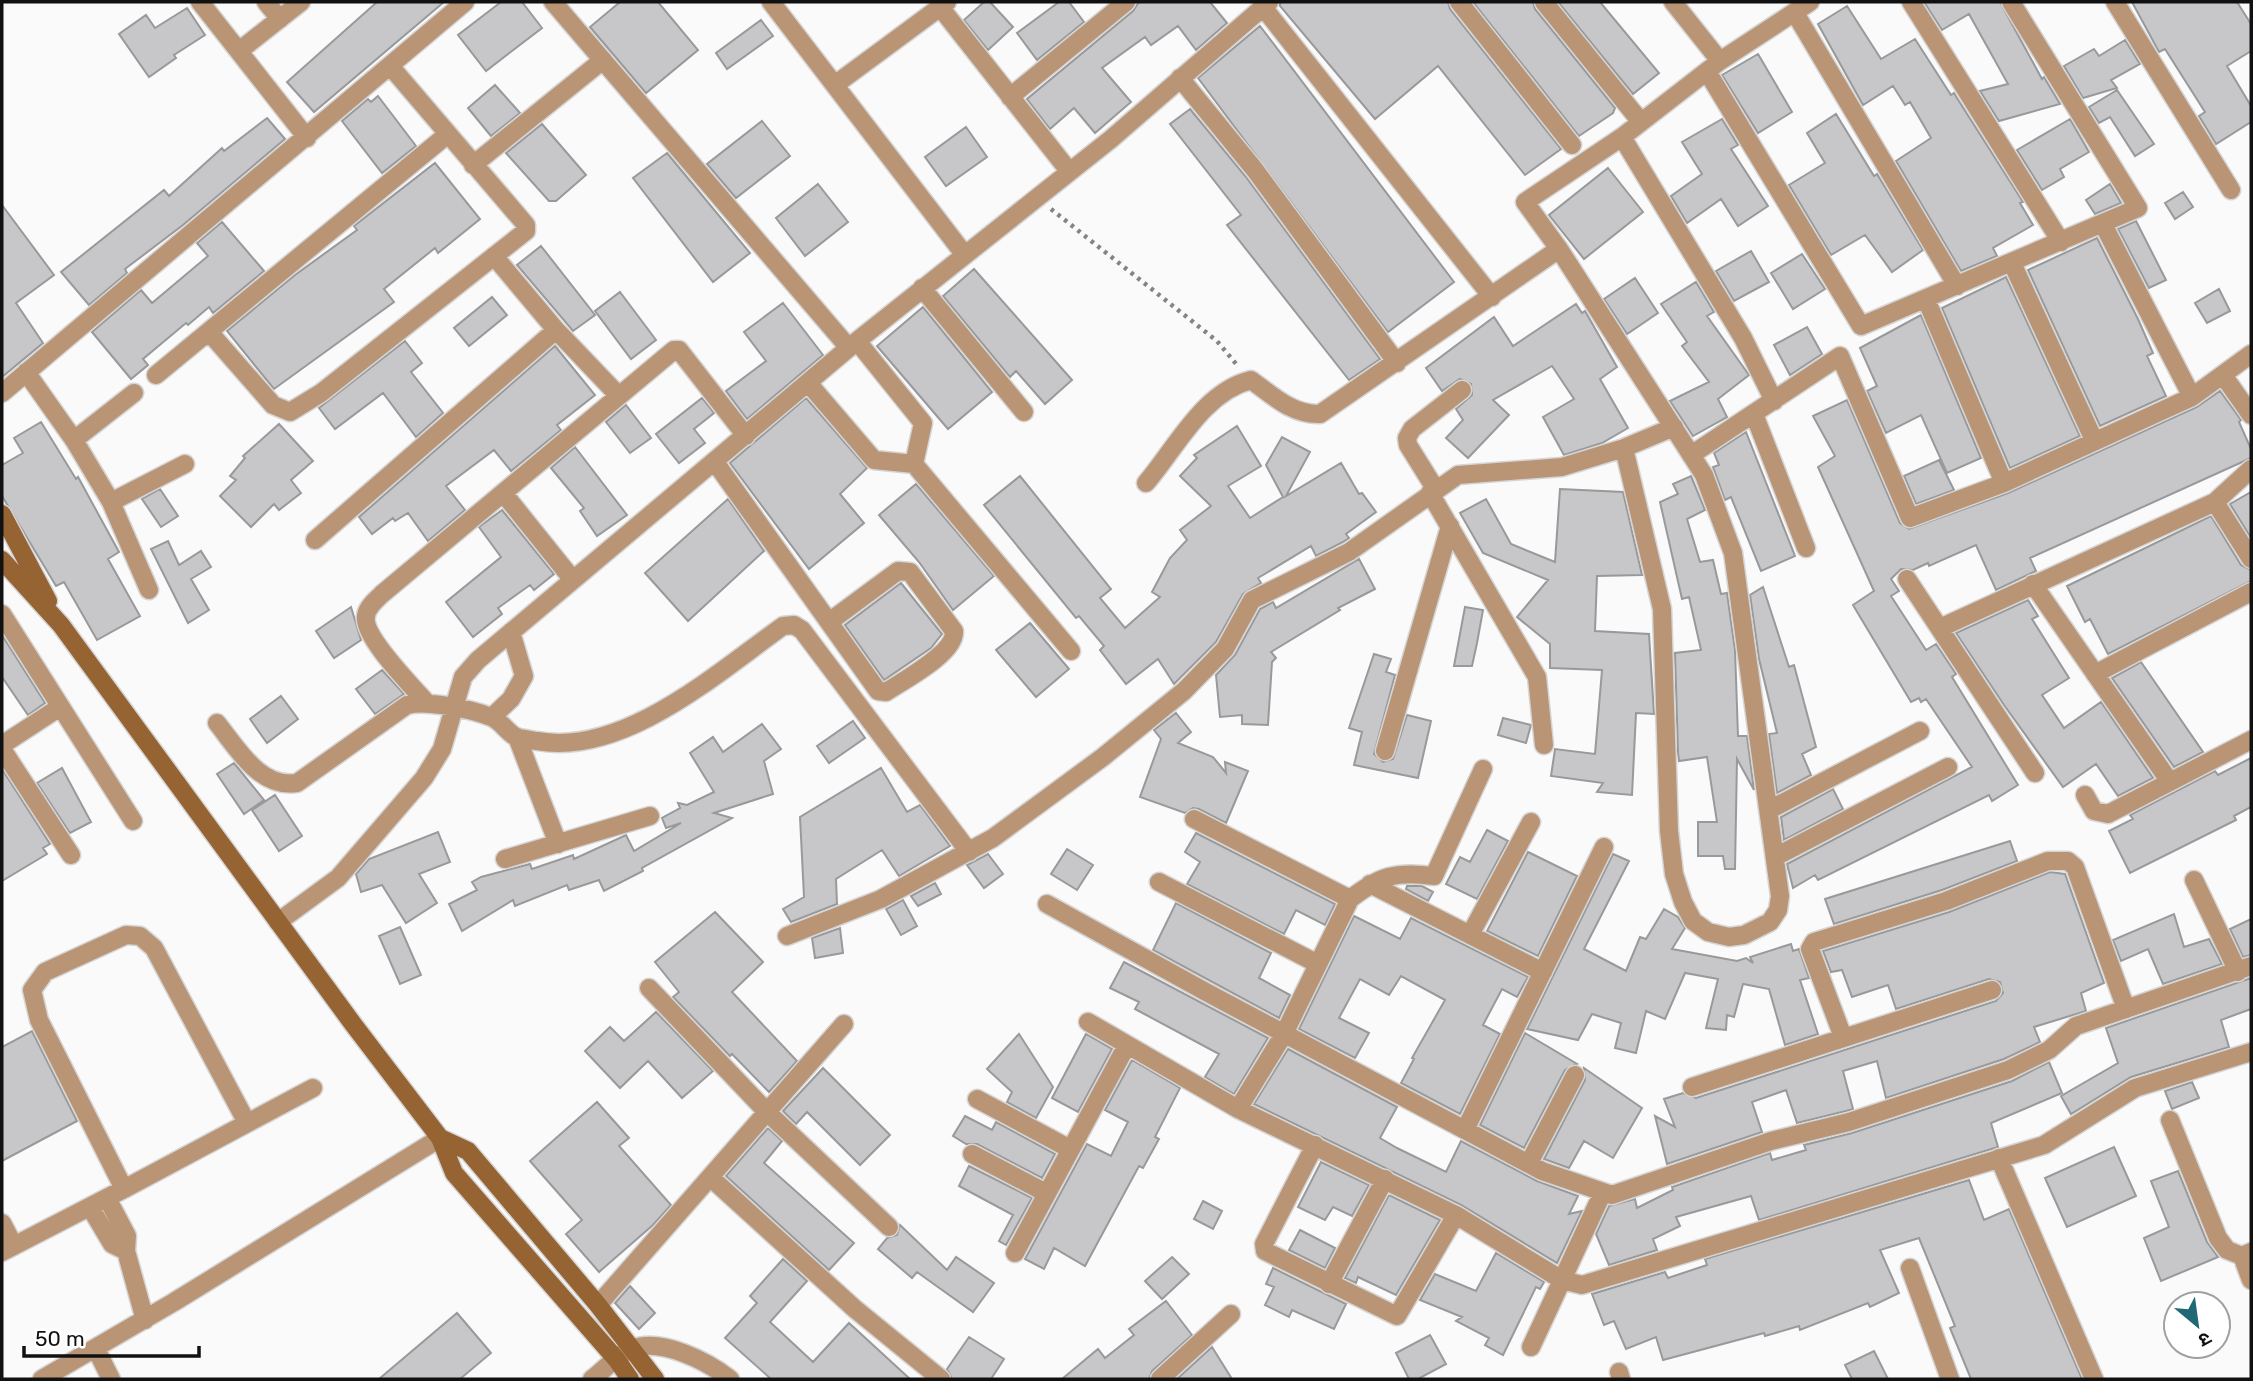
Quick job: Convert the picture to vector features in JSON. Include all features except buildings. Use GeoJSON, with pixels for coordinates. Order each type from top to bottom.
{"type":"FeatureCollection","features":[{"type":"Feature","properties":{"kind":"street"},"geometry":{"type":"LineString","coordinates":[[200,2],[307,138]]}},
{"type":"Feature","properties":{"kind":"street"},"geometry":{"type":"LineString","coordinates":[[266,2],[280,19]]}},
{"type":"Feature","properties":{"kind":"street"},"geometry":{"type":"LineString","coordinates":[[239,51],[301,2]]}},
{"type":"Feature","properties":{"kind":"street"},"geometry":{"type":"LineString","coordinates":[[2,393],[465,2]]}},
{"type":"Feature","properties":{"kind":"street"},"geometry":{"type":"LineString","coordinates":[[553,2],[923,423],[914,464]]}},
{"type":"Feature","properties":{"kind":"street"},"geometry":{"type":"LineString","coordinates":[[771,2],[964,254]]}},
{"type":"Feature","properties":{"kind":"street"},"geometry":{"type":"LineString","coordinates":[[1010,97],[1126,2]]}},
{"type":"Feature","properties":{"kind":"street"},"geometry":{"type":"LineString","coordinates":[[1459,2],[1572,145]]}},
{"type":"Feature","properties":{"kind":"street"},"geometry":{"type":"LineString","coordinates":[[1545,2],[1641,122]]}},
{"type":"Feature","properties":{"kind":"street"},"geometry":{"type":"LineString","coordinates":[[1673,2],[1714,67],[1861,326],[2136,211],[2137,204],[2011,2]]}},
{"type":"Feature","properties":{"kind":"street"},"geometry":{"type":"LineString","coordinates":[[1624,448],[1662,609],[1674,874],[1693,921],[1708,932],[1729,936],[1760,930],[1778,910],[1780,896],[1733,553],[1704,475],[1559,249],[1525,202],[1622,137],[1714,67],[1810,2]]}},
{"type":"Feature","properties":{"kind":"street"},"geometry":{"type":"LineString","coordinates":[[1911,2],[2061,242]]}},
{"type":"Feature","properties":{"kind":"street"},"geometry":{"type":"LineString","coordinates":[[2115,2],[2231,190]]}},
{"type":"Feature","properties":{"kind":"street"},"geometry":{"type":"LineString","coordinates":[[836,84],[943,4],[1010,97],[1069,171]]}},
{"type":"Feature","properties":{"kind":"street"},"geometry":{"type":"LineString","coordinates":[[278,922],[338,878],[424,778],[442,749],[463,677],[512,632],[809,384],[853,344],[1069,171],[1266,4],[1492,296]]}},
{"type":"Feature","properties":{"kind":"street"},"geometry":{"type":"LineString","coordinates":[[1795,13],[1957,286]]}},
{"type":"Feature","properties":{"kind":"street"},"geometry":{"type":"LineString","coordinates":[[473,165],[603,60]]}},
{"type":"Feature","properties":{"kind":"street"},"geometry":{"type":"LineString","coordinates":[[210,333],[274,405],[290,412],[321,393],[527,228],[391,67]]}},
{"type":"Feature","properties":{"kind":"street"},"geometry":{"type":"LineString","coordinates":[[1180,78],[1255,170],[1397,363]]}},
{"type":"Feature","properties":{"kind":"street"},"geometry":{"type":"LineString","coordinates":[[156,375],[448,134]]}},
{"type":"Feature","properties":{"kind":"street"},"geometry":{"type":"LineString","coordinates":[[1622,137],[1743,338],[1774,401]]}},
{"type":"Feature","properties":{"kind":"street"},"geometry":{"type":"LineString","coordinates":[[2103,224],[2192,397]]}},
{"type":"Feature","properties":{"kind":"street"},"geometry":{"type":"LineString","coordinates":[[1146,483],[1181,435],[1227,389],[1251,380],[1290,408],[1308,414],[1320,414],[1559,249]]}},
{"type":"Feature","properties":{"kind":"street"},"geometry":{"type":"LineString","coordinates":[[495,256],[555,330],[619,396]]}},
{"type":"Feature","properties":{"kind":"street"},"geometry":{"type":"LineString","coordinates":[[2012,262],[2094,440]]}},
{"type":"Feature","properties":{"kind":"street"},"geometry":{"type":"LineString","coordinates":[[922,288],[1024,412]]}},
{"type":"Feature","properties":{"kind":"street"},"geometry":{"type":"LineString","coordinates":[[1926,299],[2004,483]]}},
{"type":"Feature","properties":{"kind":"street"},"geometry":{"type":"LineString","coordinates":[[314,540],[555,330]]}},
{"type":"Feature","properties":{"kind":"street"},"geometry":{"type":"LineString","coordinates":[[426,702],[377,645],[366,622],[366,613],[382,594],[505,494],[676,348],[746,436]]}},
{"type":"Feature","properties":{"kind":"street"},"geometry":{"type":"LineString","coordinates":[[1691,455],[1840,356],[1910,518],[2004,483],[2192,397],[2251,354]]}},
{"type":"Feature","properties":{"kind":"street"},"geometry":{"type":"LineString","coordinates":[[26,372],[74,440],[111,502],[149,590]]}},
{"type":"Feature","properties":{"kind":"street"},"geometry":{"type":"LineString","coordinates":[[2223,374],[2251,415]]}},
{"type":"Feature","properties":{"kind":"street"},"geometry":{"type":"LineString","coordinates":[[809,384],[874,460],[914,464],[1072,651]]}},
{"type":"Feature","properties":{"kind":"street"},"geometry":{"type":"LineString","coordinates":[[1462,390],[1412,429],[1407,438],[1408,446],[1450,526],[1537,677],[1544,745]]}},
{"type":"Feature","properties":{"kind":"street"},"geometry":{"type":"LineString","coordinates":[[74,440],[134,393]]}},
{"type":"Feature","properties":{"kind":"street"},"geometry":{"type":"LineString","coordinates":[[1754,414],[1806,548]]}},
{"type":"Feature","properties":{"kind":"street"},"geometry":{"type":"LineString","coordinates":[[787,936],[881,899],[993,838],[1103,757],[1184,691],[1224,649],[1252,600],[1349,552],[1458,475],[1562,467],[1624,448],[1674,427]]}},
{"type":"Feature","properties":{"kind":"street"},"geometry":{"type":"LineString","coordinates":[[715,461],[871,682],[878,691],[886,692],[947,651],[955,639],[954,631],[910,572],[898,571],[829,622]]}},
{"type":"Feature","properties":{"kind":"street"},"geometry":{"type":"LineString","coordinates":[[111,502],[185,464]]}},
{"type":"Feature","properties":{"kind":"street"},"geometry":{"type":"LineString","coordinates":[[1940,628],[2215,502],[2251,469]]}},
{"type":"Feature","properties":{"kind":"street"},"geometry":{"type":"LineString","coordinates":[[505,494],[573,580]]}},
{"type":"Feature","properties":{"kind":"street"},"geometry":{"type":"LineString","coordinates":[[2215,502],[2251,559]]}},
{"type":"Feature","properties":{"kind":"street"},"geometry":{"type":"LineString","coordinates":[[2,514],[61,625]]}},
{"type":"Feature","properties":{"kind":"street"},"geometry":{"type":"LineString","coordinates":[[1385,751],[1450,526]]}},
{"type":"Feature","properties":{"kind":"street"},"geometry":{"type":"LineString","coordinates":[[2,560],[61,625],[353,1024],[440,1138],[454,1173],[624,1354],[655,1379]]}},
{"type":"Feature","properties":{"kind":"street"},"geometry":{"type":"LineString","coordinates":[[1908,579],[2035,773]]}},
{"type":"Feature","properties":{"kind":"street"},"geometry":{"type":"LineString","coordinates":[[2033,584],[2170,782]]}},
{"type":"Feature","properties":{"kind":"street"},"geometry":{"type":"LineString","coordinates":[[2095,674],[2251,592]]}},
{"type":"Feature","properties":{"kind":"street"},"geometry":{"type":"LineString","coordinates":[[2,614],[133,821]]}},
{"type":"Feature","properties":{"kind":"street"},"geometry":{"type":"LineString","coordinates":[[217,723],[253,768],[276,783],[286,785],[297,783],[407,705],[426,702],[492,717],[517,737],[559,745],[598,740],[636,723],[695,689],[783,626],[793,625],[802,630],[969,852]]}},
{"type":"Feature","properties":{"kind":"street"},"geometry":{"type":"LineString","coordinates":[[492,717],[510,699],[524,676],[512,632]]}},
{"type":"Feature","properties":{"kind":"street"},"geometry":{"type":"LineString","coordinates":[[60,707],[2,747],[71,855]]}},
{"type":"Feature","properties":{"kind":"street"},"geometry":{"type":"LineString","coordinates":[[1769,810],[1920,731]]}},
{"type":"Feature","properties":{"kind":"street"},"geometry":{"type":"LineString","coordinates":[[517,737],[558,844]]}},
{"type":"Feature","properties":{"kind":"street"},"geometry":{"type":"LineString","coordinates":[[2085,795],[2094,811],[2108,814],[2251,740]]}},
{"type":"Feature","properties":{"kind":"street"},"geometry":{"type":"LineString","coordinates":[[1775,857],[1948,767]]}},
{"type":"Feature","properties":{"kind":"street"},"geometry":{"type":"LineString","coordinates":[[1238,1109],[1284,1034],[1350,899],[1376,879],[1408,873],[1434,876],[1483,769]]}},
{"type":"Feature","properties":{"kind":"street"},"geometry":{"type":"LineString","coordinates":[[505,859],[650,816]]}},
{"type":"Feature","properties":{"kind":"street"},"geometry":{"type":"LineString","coordinates":[[1194,819],[1350,899]]}},
{"type":"Feature","properties":{"kind":"street"},"geometry":{"type":"LineString","coordinates":[[1470,935],[1531,822]]}},
{"type":"Feature","properties":{"kind":"street"},"geometry":{"type":"LineString","coordinates":[[1465,1130],[1604,847]]}},
{"type":"Feature","properties":{"kind":"street"},"geometry":{"type":"LineString","coordinates":[[1843,1037],[1810,949],[1814,942],[1946,901],[2048,861],[2068,861],[2075,867],[2126,1009]]}},
{"type":"Feature","properties":{"kind":"street"},"geometry":{"type":"LineString","coordinates":[[1047,904],[1542,1171],[1612,1195],[1771,1141],[1849,1122],[2008,1070],[2049,1050],[2076,1026],[2245,969],[2194,880]]}},
{"type":"Feature","properties":{"kind":"street"},"geometry":{"type":"LineString","coordinates":[[1159,882],[1318,964]]}},
{"type":"Feature","properties":{"kind":"street"},"geometry":{"type":"LineString","coordinates":[[1370,884],[1543,972]]}},
{"type":"Feature","properties":{"kind":"street"},"geometry":{"type":"LineString","coordinates":[[124,1189],[39,1020],[32,990],[45,972],[126,935],[139,936],[154,948],[247,1123]]}},
{"type":"Feature","properties":{"kind":"street"},"geometry":{"type":"LineString","coordinates":[[649,988],[767,1112],[889,1227]]}},
{"type":"Feature","properties":{"kind":"street"},"geometry":{"type":"LineString","coordinates":[[1692,1087],[1992,990]]}},
{"type":"Feature","properties":{"kind":"street"},"geometry":{"type":"LineString","coordinates":[[1088,1022],[1238,1109],[1455,1214],[1562,1280],[1573,1284],[1589,1283],[2044,1145],[2135,1088],[2251,1052]]}},
{"type":"Feature","properties":{"kind":"street"},"geometry":{"type":"LineString","coordinates":[[598,1305],[844,1024]]}},
{"type":"Feature","properties":{"kind":"street"},"geometry":{"type":"LineString","coordinates":[[1015,1253],[1127,1045]]}},
{"type":"Feature","properties":{"kind":"street"},"geometry":{"type":"LineString","coordinates":[[1529,1163],[1575,1075]]}},
{"type":"Feature","properties":{"kind":"street"},"geometry":{"type":"LineString","coordinates":[[2,1223],[8,1249],[313,1088]]}},
{"type":"Feature","properties":{"kind":"street"},"geometry":{"type":"LineString","coordinates":[[977,1099],[1070,1149]]}},
{"type":"Feature","properties":{"kind":"street"},"geometry":{"type":"LineString","coordinates":[[2170,1120],[2218,1238],[2227,1250],[2247,1254],[2251,1280]]}},
{"type":"Feature","properties":{"kind":"street"},"geometry":{"type":"LineString","coordinates":[[440,1138],[468,1151],[598,1305],[624,1354],[630,1379]]}},
{"type":"Feature","properties":{"kind":"street"},"geometry":{"type":"LineString","coordinates":[[41,1379],[145,1320],[440,1138]]}},
{"type":"Feature","properties":{"kind":"street"},"geometry":{"type":"LineString","coordinates":[[1315,1145],[1264,1244],[1265,1251],[1329,1284],[1397,1316],[1455,1214]]}},
{"type":"Feature","properties":{"kind":"street"},"geometry":{"type":"LineString","coordinates":[[972,1154],[1046,1193]]}},
{"type":"Feature","properties":{"kind":"street"},"geometry":{"type":"LineString","coordinates":[[1999,1158],[2094,1379]]}},
{"type":"Feature","properties":{"kind":"street"},"geometry":{"type":"LineString","coordinates":[[710,1177],[875,1326],[941,1379]]}},
{"type":"Feature","properties":{"kind":"street"},"geometry":{"type":"LineString","coordinates":[[1329,1284],[1385,1179]]}},
{"type":"Feature","properties":{"kind":"street"},"geometry":{"type":"LineString","coordinates":[[1531,1347],[1603,1192]]}},
{"type":"Feature","properties":{"kind":"street"},"geometry":{"type":"LineString","coordinates":[[107,1198],[127,1236],[126,1251],[145,1320]]}},
{"type":"Feature","properties":{"kind":"street"},"geometry":{"type":"LineString","coordinates":[[90,1207],[112,1244],[126,1251]]}},
{"type":"Feature","properties":{"kind":"street"},"geometry":{"type":"LineString","coordinates":[[1910,1268],[1950,1379]]}},
{"type":"Feature","properties":{"kind":"street"},"geometry":{"type":"LineString","coordinates":[[1160,1379],[1231,1314]]}},
{"type":"Feature","properties":{"kind":"street"},"geometry":{"type":"LineString","coordinates":[[592,1379],[624,1354],[646,1347],[690,1354],[710,1363],[730,1379]]}},
{"type":"Feature","properties":{"kind":"street"},"geometry":{"type":"LineString","coordinates":[[96,1349],[111,1379]]}},
{"type":"Feature","properties":{"kind":"path"},"geometry":{"type":"LineString","coordinates":[[1036,197],[1217,341],[1233,356],[1239,367],[1240,383]]}}]}
